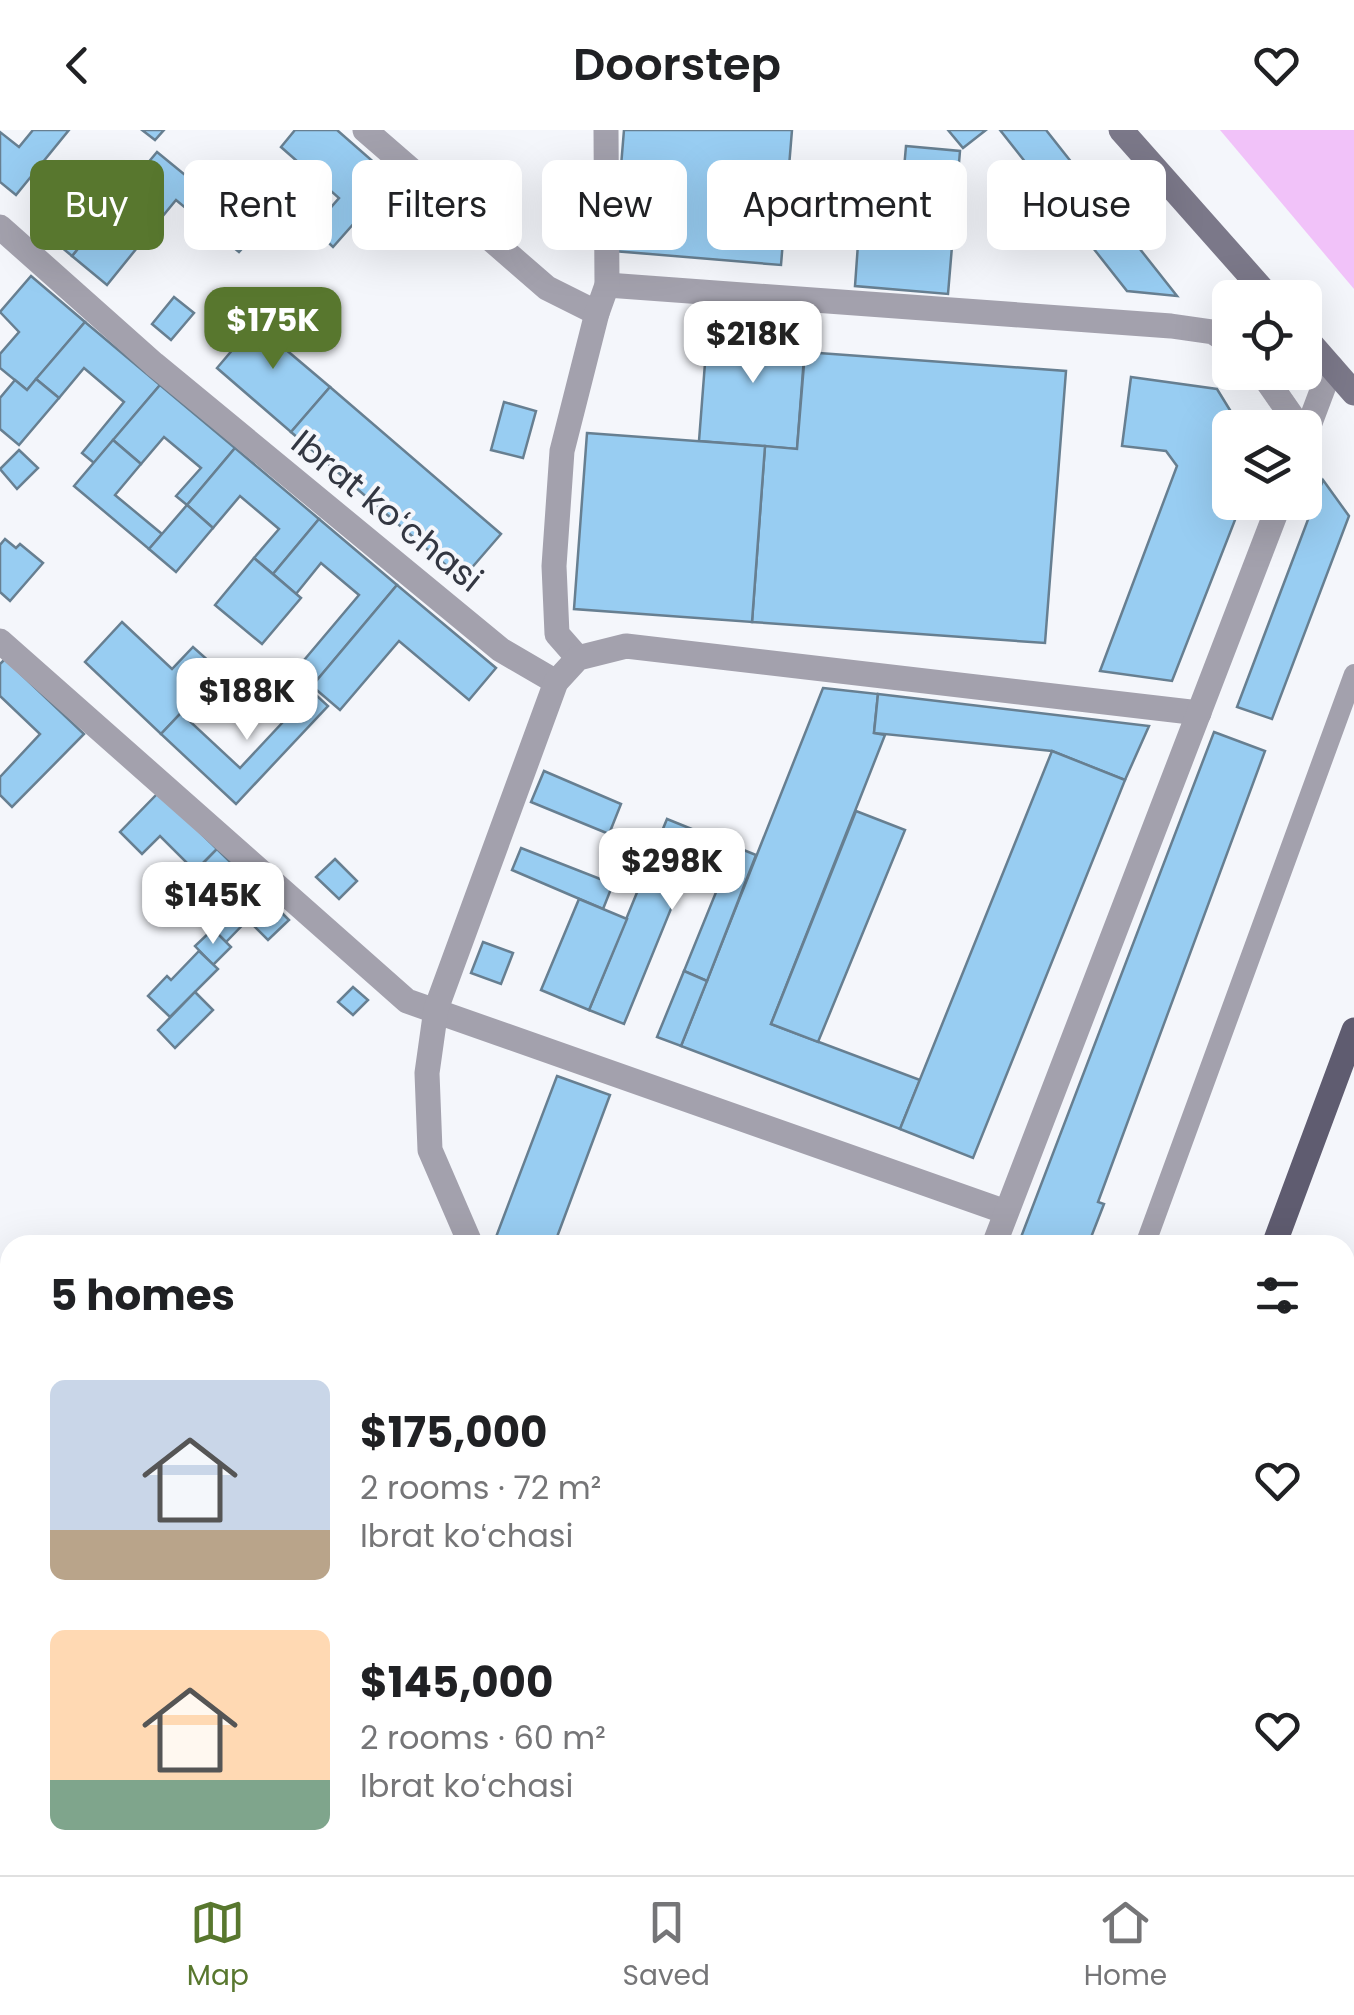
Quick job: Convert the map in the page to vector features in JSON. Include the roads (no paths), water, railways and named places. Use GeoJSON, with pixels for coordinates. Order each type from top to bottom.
{"type":"FeatureCollection","features":[{"type":"Feature","properties":{"kind":"main road"},"geometry":{"type":"LineString","coordinates":[[1121,130],[1254,280]]}},
{"type":"Feature","properties":{"kind":"main road"},"geometry":{"type":"LineString","coordinates":[[1322,357],[1354,393]]}},
{"type":"Feature","properties":{"kind":"main road"},"geometry":{"type":"LineString","coordinates":[[1278,1235],[1354,1030]]}},
{"type":"Feature","properties":{"kind":"street"},"geometry":{"type":"LineString","coordinates":[[365,130],[547,288],[597,313]]}},
{"type":"Feature","properties":{"kind":"street"},"geometry":{"type":"LineString","coordinates":[[578,658],[558,634],[554,566],[562,451],[607,285],[606,130]]}},
{"type":"Feature","properties":{"kind":"street","name":"Ibrat koʻchasi"},"geometry":{"type":"LineString","coordinates":[[0,228],[154,364],[501,650],[556,682]]}},
{"type":"Feature","properties":{"kind":"street"},"geometry":{"type":"LineString","coordinates":[[607,285],[1212,332]]}},
{"type":"Feature","properties":{"kind":"street"},"geometry":{"type":"LineString","coordinates":[[1315,410],[1331,367]]}},
{"type":"Feature","properties":{"kind":"street"},"geometry":{"type":"LineString","coordinates":[[998,1235],[1273,520]]}},
{"type":"Feature","properties":{"kind":"street"},"geometry":{"type":"LineString","coordinates":[[0,641],[407,1001],[1006,1212]]}},
{"type":"Feature","properties":{"kind":"street"},"geometry":{"type":"LineString","coordinates":[[467,1235],[430,1150],[427,1073],[436,1009],[556,682],[578,658],[626,646],[1199,713]]}},
{"type":"Feature","properties":{"kind":"lane"},"geometry":{"type":"LineString","coordinates":[[1149,1235],[1354,674]]}}]}
